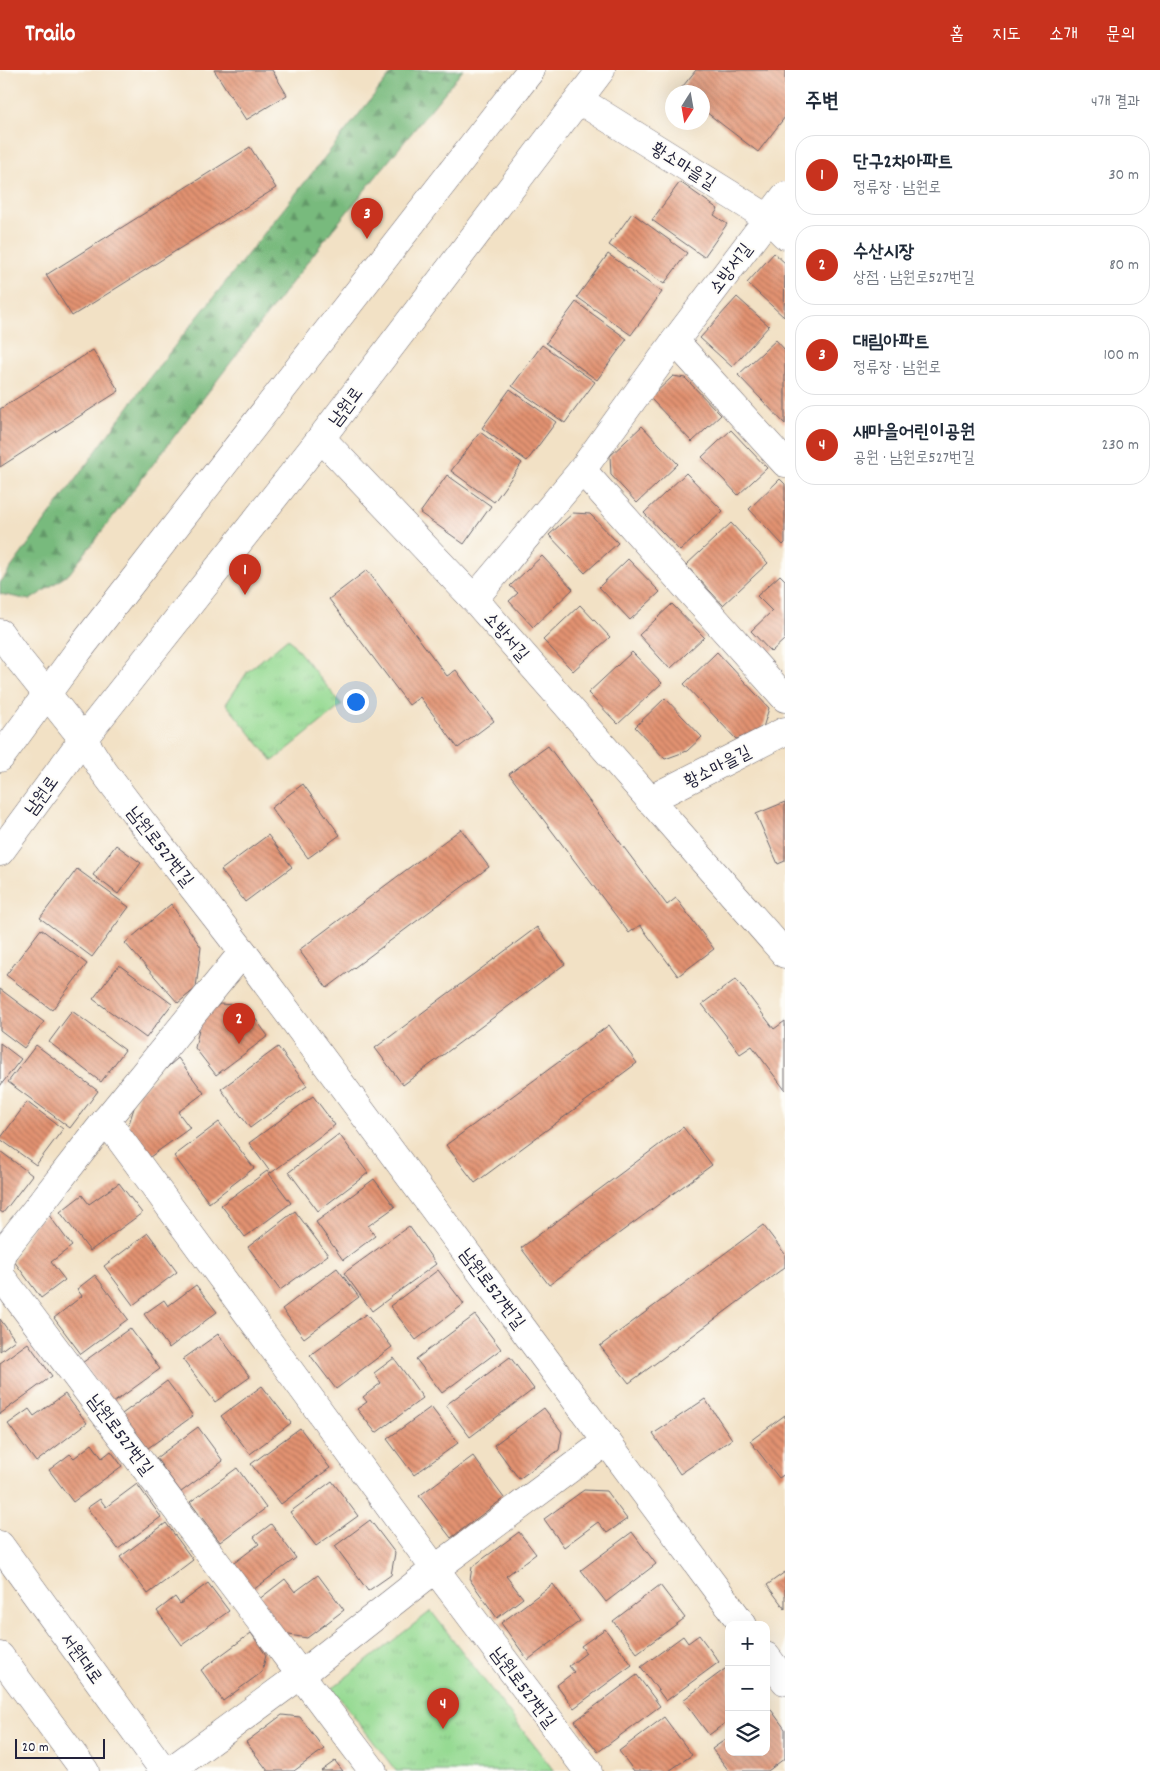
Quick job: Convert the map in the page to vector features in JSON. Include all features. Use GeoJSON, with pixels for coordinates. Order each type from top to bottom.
{"type":"FeatureCollection","features":[{"type":"Feature","properties":{"kind":"street"},"geometry":{"type":"LineString","coordinates":[[0,758],[190,507],[531,70]]}},
{"type":"Feature","properties":{"kind":"street","name":"남원로"},"geometry":{"type":"LineString","coordinates":[[0,852],[83,739],[321,438],[601,70]]}},
{"type":"Feature","properties":{"kind":"street","name":"황소마을길"},"geometry":{"type":"LineString","coordinates":[[579,100],[777,227]]}},
{"type":"Feature","properties":{"kind":"street","name":"소방서길"},"geometry":{"type":"LineString","coordinates":[[785,196],[777,227],[675,341],[582,470],[474,599],[785,954]]}},
{"type":"Feature","properties":{"kind":"street"},"geometry":{"type":"LineString","coordinates":[[675,341],[785,463]]}},
{"type":"Feature","properties":{"kind":"street"},"geometry":{"type":"LineString","coordinates":[[321,438],[474,599]]}},
{"type":"Feature","properties":{"kind":"street"},"geometry":{"type":"LineString","coordinates":[[582,470],[785,698]]}},
{"type":"Feature","properties":{"kind":"street"},"geometry":{"type":"LineString","coordinates":[[0,633],[83,739]]}},
{"type":"Feature","properties":{"kind":"street","name":"황소마을길"},"geometry":{"type":"LineString","coordinates":[[649,800],[785,731]]}},
{"type":"Feature","properties":{"kind":"street","name":"남원로527번길"},"geometry":{"type":"LineString","coordinates":[[83,739],[104,772],[243,952],[740,1621]]}},
{"type":"Feature","properties":{"kind":"street","name":"남원로527번길"},"geometry":{"type":"LineString","coordinates":[[243,952],[106,1120],[1,1254],[0,1275],[374,1771]]}},
{"type":"Feature","properties":{"kind":"street","name":"남원로527번길"},"geometry":{"type":"LineString","coordinates":[[106,1120],[435,1569],[588,1771]]}},
{"type":"Feature","properties":{"kind":"street"},"geometry":{"type":"LineString","coordinates":[[170,1771],[302,1674],[435,1569],[607,1441]]}},
{"type":"Feature","properties":{"kind":"street","name":"서원대로"},"geometry":{"type":"LineString","coordinates":[[0,1545],[164,1771]]}},
{"type":"Feature","properties":{"kind":"street"},"geometry":{"type":"LineString","coordinates":[[0,1656],[85,1771]]}},
{"type":"Feature","properties":{"kind":"street"},"geometry":{"type":"LineString","coordinates":[[770,1661],[785,1681]]}},
{"type":"Feature","properties":{"kind":"green space"},"geometry":{"type":"Polygon","coordinates":[[[394,70],[463,70],[329,234],[69,574],[30,600],[0,594],[0,583],[150,377],[394,70]]]}},
{"type":"Feature","properties":{"kind":"green space"},"geometry":{"type":"Polygon","coordinates":[[[288,638],[342,705],[273,761],[226,704],[248,671],[288,638]]]}},
{"type":"Feature","properties":{"kind":"green space"},"geometry":{"type":"Polygon","coordinates":[[[431,1611],[554,1771],[396,1771],[332,1688],[431,1611]]]}},
{"type":"Feature","properties":{"kind":"building"},"geometry":{"type":"Polygon","coordinates":[[[214,70],[272,70],[287,95],[246,120],[214,70]]]}},
{"type":"Feature","properties":{"kind":"building"},"geometry":{"type":"Polygon","coordinates":[[[696,70],[785,70],[785,117],[758,152],[710,115],[710,85],[684,85],[696,70]]]}},
{"type":"Feature","properties":{"kind":"building"},"geometry":{"type":"Polygon","coordinates":[[[250,147],[276,188],[72,316],[46,275],[250,147]]]}},
{"type":"Feature","properties":{"kind":"building"},"geometry":{"type":"Polygon","coordinates":[[[680,182],[718,209],[714,215],[727,224],[704,257],[652,220],[680,182]]]}},
{"type":"Feature","properties":{"kind":"building"},"geometry":{"type":"Polygon","coordinates":[[[632,213],[687,253],[664,284],[609,245],[632,213]]]}},
{"type":"Feature","properties":{"kind":"building"},"geometry":{"type":"Polygon","coordinates":[[[774,253],[785,263],[784,317],[747,283],[774,253]]]}},
{"type":"Feature","properties":{"kind":"building"},"geometry":{"type":"Polygon","coordinates":[[[608,254],[662,292],[631,335],[577,297],[608,254]]]}},
{"type":"Feature","properties":{"kind":"building"},"geometry":{"type":"Polygon","coordinates":[[[737,297],[769,326],[732,367],[700,338],[737,297]]]}},
{"type":"Feature","properties":{"kind":"building"},"geometry":{"type":"Polygon","coordinates":[[[576,302],[627,339],[597,380],[546,343],[576,302]]]}},
{"type":"Feature","properties":{"kind":"building"},"geometry":{"type":"Polygon","coordinates":[[[776,340],[785,350],[785,424],[738,375],[776,340]]]}},
{"type":"Feature","properties":{"kind":"building"},"geometry":{"type":"Polygon","coordinates":[[[542,345],[595,382],[565,423],[512,386],[542,345]]]}},
{"type":"Feature","properties":{"kind":"building"},"geometry":{"type":"Polygon","coordinates":[[[93,350],[119,391],[0,467],[0,409],[93,350]]]}},
{"type":"Feature","properties":{"kind":"building"},"geometry":{"type":"Polygon","coordinates":[[[673,376],[685,378],[721,415],[692,442],[650,398],[673,376]]]}},
{"type":"Feature","properties":{"kind":"building"},"geometry":{"type":"Polygon","coordinates":[[[510,389],[556,422],[527,461],[482,428],[510,389]]]}},
{"type":"Feature","properties":{"kind":"building"},"geometry":{"type":"Polygon","coordinates":[[[642,426],[678,464],[637,503],[611,475],[610,456],[642,426]]]}},
{"type":"Feature","properties":{"kind":"building"},"geometry":{"type":"Polygon","coordinates":[[[731,430],[767,468],[738,495],[702,457],[731,430]]]}},
{"type":"Feature","properties":{"kind":"building"},"geometry":{"type":"Polygon","coordinates":[[[480,432],[522,463],[494,502],[451,471],[480,432]]]}},
{"type":"Feature","properties":{"kind":"building"},"geometry":{"type":"Polygon","coordinates":[[[686,473],[723,511],[680,551],[644,513],[686,473]]]}},
{"type":"Feature","properties":{"kind":"building"},"geometry":{"type":"Polygon","coordinates":[[[447,475],[491,506],[464,544],[420,513],[447,475]]]}},
{"type":"Feature","properties":{"kind":"building"},"geometry":{"type":"Polygon","coordinates":[[[780,479],[785,484],[785,543],[783,545],[749,509],[780,479]]]}},
{"type":"Feature","properties":{"kind":"building"},"geometry":{"type":"Polygon","coordinates":[[[573,513],[590,514],[618,543],[585,573],[549,535],[573,513]]]}},
{"type":"Feature","properties":{"kind":"building"},"geometry":{"type":"Polygon","coordinates":[[[731,523],[768,563],[723,605],[686,565],[731,523]]]}},
{"type":"Feature","properties":{"kind":"building"},"geometry":{"type":"Polygon","coordinates":[[[542,556],[573,589],[533,627],[509,601],[518,593],[510,586],[542,556]]]}},
{"type":"Feature","properties":{"kind":"building"},"geometry":{"type":"Polygon","coordinates":[[[628,559],[660,592],[630,620],[599,587],[628,559]]]}},
{"type":"Feature","properties":{"kind":"building"},"geometry":{"type":"Polygon","coordinates":[[[367,570],[447,676],[456,670],[494,721],[458,748],[420,697],[409,705],[329,599],[367,570]]]}},
{"type":"Feature","properties":{"kind":"building"},"geometry":{"type":"Polygon","coordinates":[[[780,575],[785,580],[785,639],[771,652],[751,631],[772,611],[757,596],[780,575]]]}},
{"type":"Feature","properties":{"kind":"building"},"geometry":{"type":"Polygon","coordinates":[[[672,604],[704,637],[670,669],[639,635],[672,604]]]}},
{"type":"Feature","properties":{"kind":"building"},"geometry":{"type":"Polygon","coordinates":[[[580,605],[610,637],[573,671],[543,640],[580,605]]]}},
{"type":"Feature","properties":{"kind":"building"},"geometry":{"type":"Polygon","coordinates":[[[632,652],[662,683],[618,724],[588,693],[632,652]]]}},
{"type":"Feature","properties":{"kind":"building"},"geometry":{"type":"Polygon","coordinates":[[[717,652],[769,708],[762,731],[736,739],[684,684],[717,652]]]}},
{"type":"Feature","properties":{"kind":"building"},"geometry":{"type":"Polygon","coordinates":[[[665,698],[702,737],[687,751],[665,759],[635,727],[665,698]]]}},
{"type":"Feature","properties":{"kind":"building"},"geometry":{"type":"Polygon","coordinates":[[[548,746],[667,905],[676,898],[714,949],[678,976],[640,925],[629,933],[509,774],[548,746]]]}},
{"type":"Feature","properties":{"kind":"building"},"geometry":{"type":"Polygon","coordinates":[[[303,784],[340,835],[308,858],[271,808],[303,784]]]}},
{"type":"Feature","properties":{"kind":"building"},"geometry":{"type":"Polygon","coordinates":[[[785,802],[785,861],[778,864],[756,814],[785,802]]]}},
{"type":"Feature","properties":{"kind":"building"},"geometry":{"type":"Polygon","coordinates":[[[461,829],[489,867],[327,988],[299,950],[461,829]]]}},
{"type":"Feature","properties":{"kind":"building"},"geometry":{"type":"Polygon","coordinates":[[[268,835],[292,867],[245,902],[221,870],[268,835]]]}},
{"type":"Feature","properties":{"kind":"building"},"geometry":{"type":"Polygon","coordinates":[[[116,845],[141,863],[118,894],[93,875],[116,845]]]}},
{"type":"Feature","properties":{"kind":"building"},"geometry":{"type":"Polygon","coordinates":[[[77,869],[129,907],[92,957],[40,918],[77,869]]]}},
{"type":"Feature","properties":{"kind":"building"},"geometry":{"type":"Polygon","coordinates":[[[171,904],[201,947],[196,988],[178,1003],[125,943],[171,904]]]}},
{"type":"Feature","properties":{"kind":"building"},"geometry":{"type":"Polygon","coordinates":[[[537,927],[565,964],[403,1085],[375,1048],[537,927]]]}},
{"type":"Feature","properties":{"kind":"building"},"geometry":{"type":"Polygon","coordinates":[[[41,929],[87,964],[52,1010],[6,975],[41,929]]]}},
{"type":"Feature","properties":{"kind":"building"},"geometry":{"type":"Polygon","coordinates":[[[119,965],[172,1004],[146,1038],[93,999],[119,965]]]}},
{"type":"Feature","properties":{"kind":"building"},"geometry":{"type":"Polygon","coordinates":[[[736,979],[774,1029],[785,1021],[785,1090],[752,1046],[740,1054],[702,1004],[736,979]]]}},
{"type":"Feature","properties":{"kind":"building"},"geometry":{"type":"Polygon","coordinates":[[[0,989],[44,1022],[24,1048],[0,1030],[0,989]]]}},
{"type":"Feature","properties":{"kind":"building"},"geometry":{"type":"Polygon","coordinates":[[[220,1004],[246,1006],[268,1036],[216,1075],[195,1048],[201,1019],[220,1004]]]}},
{"type":"Feature","properties":{"kind":"building"},"geometry":{"type":"Polygon","coordinates":[[[72,1011],[125,1050],[101,1082],[49,1042],[72,1011]]]}},
{"type":"Feature","properties":{"kind":"building"},"geometry":{"type":"Polygon","coordinates":[[[609,1025],[637,1063],[475,1183],[446,1145],[609,1025]]]}},
{"type":"Feature","properties":{"kind":"building"},"geometry":{"type":"Polygon","coordinates":[[[0,1043],[21,1059],[0,1086],[0,1043]]]}},
{"type":"Feature","properties":{"kind":"building"},"geometry":{"type":"Polygon","coordinates":[[[36,1045],[98,1091],[70,1128],[8,1082],[36,1045]]]}},
{"type":"Feature","properties":{"kind":"building"},"geometry":{"type":"Polygon","coordinates":[[[278,1047],[307,1086],[250,1128],[221,1089],[278,1047]]]}},
{"type":"Feature","properties":{"kind":"building"},"geometry":{"type":"Polygon","coordinates":[[[178,1058],[204,1093],[178,1112],[190,1128],[150,1157],[128,1127],[139,1092],[178,1058]]]}},
{"type":"Feature","properties":{"kind":"building"},"geometry":{"type":"Polygon","coordinates":[[[313,1096],[335,1125],[271,1173],[249,1143],[313,1096]]]}},
{"type":"Feature","properties":{"kind":"building"},"geometry":{"type":"Polygon","coordinates":[[[27,1102],[63,1129],[36,1165],[0,1139],[27,1102]]]}},
{"type":"Feature","properties":{"kind":"building"},"geometry":{"type":"Polygon","coordinates":[[[219,1122],[254,1168],[209,1203],[174,1156],[219,1122]]]}},
{"type":"Feature","properties":{"kind":"building"},"geometry":{"type":"Polygon","coordinates":[[[683,1127],[712,1165],[549,1285],[521,1248],[683,1127]]]}},
{"type":"Feature","properties":{"kind":"building"},"geometry":{"type":"Polygon","coordinates":[[[339,1134],[368,1173],[318,1211],[289,1172],[339,1134]]]}},
{"type":"Feature","properties":{"kind":"building"},"geometry":{"type":"Polygon","coordinates":[[[0,1151],[32,1175],[3,1213],[0,1211],[0,1151]]]}},
{"type":"Feature","properties":{"kind":"building"},"geometry":{"type":"Polygon","coordinates":[[[267,1171],[291,1203],[245,1237],[221,1205],[267,1171]]]}},
{"type":"Feature","properties":{"kind":"building"},"geometry":{"type":"Polygon","coordinates":[[[374,1179],[395,1207],[368,1226],[375,1236],[343,1260],[316,1222],[374,1179]]]}},
{"type":"Feature","properties":{"kind":"building"},"geometry":{"type":"Polygon","coordinates":[[[119,1183],[142,1213],[90,1251],[60,1212],[82,1195],[89,1204],[119,1183]]]}},
{"type":"Feature","properties":{"kind":"building"},"geometry":{"type":"Polygon","coordinates":[[[295,1211],[328,1255],[280,1290],[248,1247],[295,1211]]]}},
{"type":"Feature","properties":{"kind":"building"},"geometry":{"type":"Polygon","coordinates":[[[48,1214],[72,1246],[51,1262],[65,1280],[41,1298],[14,1261],[35,1223],[48,1214]]]}},
{"type":"Feature","properties":{"kind":"building"},"geometry":{"type":"Polygon","coordinates":[[[763,1225],[785,1254],[785,1267],[629,1383],[600,1346],[763,1225]]]}},
{"type":"Feature","properties":{"kind":"building"},"geometry":{"type":"Polygon","coordinates":[[[409,1226],[436,1264],[372,1311],[344,1273],[409,1226]]]}},
{"type":"Feature","properties":{"kind":"building"},"geometry":{"type":"Polygon","coordinates":[[[148,1233],[177,1272],[133,1305],[104,1266],[148,1233]]]}},
{"type":"Feature","properties":{"kind":"building"},"geometry":{"type":"Polygon","coordinates":[[[337,1268],[359,1297],[304,1338],[282,1309],[337,1268]]]}},
{"type":"Feature","properties":{"kind":"building"},"geometry":{"type":"Polygon","coordinates":[[[438,1270],[464,1304],[416,1340],[390,1306],[438,1270]]]}},
{"type":"Feature","properties":{"kind":"building"},"geometry":{"type":"Polygon","coordinates":[[[95,1275],[128,1319],[81,1354],[54,1318],[82,1296],[77,1289],[95,1275]]]}},
{"type":"Feature","properties":{"kind":"building"},"geometry":{"type":"Polygon","coordinates":[[[196,1285],[217,1312],[169,1348],[144,1314],[164,1300],[168,1306],[196,1285]]]}},
{"type":"Feature","properties":{"kind":"building"},"geometry":{"type":"Polygon","coordinates":[[[366,1314],[392,1347],[336,1389],[310,1355],[366,1314]]]}},
{"type":"Feature","properties":{"kind":"building"},"geometry":{"type":"Polygon","coordinates":[[[475,1315],[501,1349],[442,1393],[416,1359],[475,1315]]]}},
{"type":"Feature","properties":{"kind":"building"},"geometry":{"type":"Polygon","coordinates":[[[0,1319],[15,1340],[0,1351],[0,1319]]]}},
{"type":"Feature","properties":{"kind":"building"},"geometry":{"type":"Polygon","coordinates":[[[130,1328],[160,1369],[113,1403],[82,1363],[130,1328]]]}},
{"type":"Feature","properties":{"kind":"building"},"geometry":{"type":"Polygon","coordinates":[[[218,1334],[250,1377],[215,1402],[183,1359],[218,1334]]]}},
{"type":"Feature","properties":{"kind":"building"},"geometry":{"type":"Polygon","coordinates":[[[28,1343],[52,1376],[0,1414],[0,1363],[28,1343]]]}},
{"type":"Feature","properties":{"kind":"building"},"geometry":{"type":"Polygon","coordinates":[[[510,1357],[534,1389],[470,1437],[446,1405],[510,1357]]]}},
{"type":"Feature","properties":{"kind":"building"},"geometry":{"type":"Polygon","coordinates":[[[394,1358],[423,1398],[376,1433],[357,1409],[367,1402],[363,1397],[381,1383],[374,1373],[394,1358]]]}},
{"type":"Feature","properties":{"kind":"building"},"geometry":{"type":"Polygon","coordinates":[[[167,1381],[193,1416],[148,1448],[122,1414],[167,1381]]]}},
{"type":"Feature","properties":{"kind":"building"},"geometry":{"type":"Polygon","coordinates":[[[262,1386],[291,1423],[250,1454],[221,1416],[262,1386]]]}},
{"type":"Feature","properties":{"kind":"building"},"geometry":{"type":"Polygon","coordinates":[[[65,1394],[87,1423],[36,1462],[8,1424],[29,1409],[34,1416],[65,1394]]]}},
{"type":"Feature","properties":{"kind":"building"},"geometry":{"type":"Polygon","coordinates":[[[705,1399],[732,1439],[680,1474],[653,1434],[705,1399]]]}},
{"type":"Feature","properties":{"kind":"building"},"geometry":{"type":"Polygon","coordinates":[[[431,1407],[458,1443],[414,1475],[387,1439],[431,1407]]]}},
{"type":"Feature","properties":{"kind":"building"},"geometry":{"type":"Polygon","coordinates":[[[544,1408],[562,1432],[559,1450],[519,1479],[494,1445],[544,1408]]]}},
{"type":"Feature","properties":{"kind":"building"},"geometry":{"type":"Polygon","coordinates":[[[785,1415],[785,1474],[779,1478],[750,1441],[785,1415]]]}},
{"type":"Feature","properties":{"kind":"building"},"geometry":{"type":"Polygon","coordinates":[[[198,1427],[223,1461],[181,1492],[156,1458],[198,1427]]]}},
{"type":"Feature","properties":{"kind":"building"},"geometry":{"type":"Polygon","coordinates":[[[300,1428],[330,1468],[281,1504],[251,1464],[300,1428]]]}},
{"type":"Feature","properties":{"kind":"building"},"geometry":{"type":"Polygon","coordinates":[[[92,1444],[102,1458],[111,1451],[122,1466],[73,1502],[49,1470],[70,1454],[74,1458],[92,1444]]]}},
{"type":"Feature","properties":{"kind":"building"},"geometry":{"type":"Polygon","coordinates":[[[473,1456],[504,1498],[451,1538],[419,1496],[473,1456]]]}},
{"type":"Feature","properties":{"kind":"building"},"geometry":{"type":"Polygon","coordinates":[[[237,1468],[266,1508],[220,1542],[190,1502],[237,1468]]]}},
{"type":"Feature","properties":{"kind":"building"},"geometry":{"type":"Polygon","coordinates":[[[332,1481],[358,1516],[316,1546],[290,1512],[332,1481]]]}},
{"type":"Feature","properties":{"kind":"building"},"geometry":{"type":"Polygon","coordinates":[[[137,1484],[161,1517],[118,1549],[87,1508],[100,1499],[106,1507],[137,1484]]]}},
{"type":"Feature","properties":{"kind":"building"},"geometry":{"type":"Polygon","coordinates":[[[584,1490],[606,1491],[627,1519],[607,1533],[598,1522],[564,1547],[544,1519],[584,1490]]]}},
{"type":"Feature","properties":{"kind":"building"},"geometry":{"type":"Polygon","coordinates":[[[370,1520],[395,1553],[391,1575],[368,1591],[335,1546],[370,1520]]]}},
{"type":"Feature","properties":{"kind":"building"},"geometry":{"type":"Polygon","coordinates":[[[166,1523],[193,1560],[148,1594],[120,1557],[166,1523]]]}},
{"type":"Feature","properties":{"kind":"building"},"geometry":{"type":"Polygon","coordinates":[[[271,1524],[296,1558],[253,1590],[234,1563],[259,1544],[254,1537],[271,1524]]]}},
{"type":"Feature","properties":{"kind":"building"},"geometry":{"type":"Polygon","coordinates":[[[519,1532],[536,1554],[506,1576],[523,1598],[497,1618],[470,1580],[472,1567],[519,1532]]]}},
{"type":"Feature","properties":{"kind":"building"},"geometry":{"type":"Polygon","coordinates":[[[632,1532],[656,1564],[606,1602],[581,1570],[632,1532]]]}},
{"type":"Feature","properties":{"kind":"building"},"geometry":{"type":"Polygon","coordinates":[[[785,1572],[785,1609],[767,1585],[785,1572]]]}},
{"type":"Feature","properties":{"kind":"building"},"geometry":{"type":"Polygon","coordinates":[[[318,1575],[344,1610],[307,1638],[283,1634],[258,1600],[285,1579],[295,1592],[318,1575]]]}},
{"type":"Feature","properties":{"kind":"building"},"geometry":{"type":"Polygon","coordinates":[[[208,1583],[229,1611],[182,1645],[157,1611],[175,1597],[180,1604],[208,1583]]]}},
{"type":"Feature","properties":{"kind":"building"},"geometry":{"type":"Polygon","coordinates":[[[553,1584],[580,1621],[528,1660],[501,1623],[553,1584]]]}},
{"type":"Feature","properties":{"kind":"building"},"geometry":{"type":"Polygon","coordinates":[[[660,1585],[685,1618],[637,1653],[613,1621],[660,1585]]]}},
{"type":"Feature","properties":{"kind":"building"},"geometry":{"type":"Polygon","coordinates":[[[605,1629],[632,1665],[574,1708],[557,1685],[574,1672],[569,1666],[586,1653],[581,1646],[605,1629]]]}},
{"type":"Feature","properties":{"kind":"building"},"geometry":{"type":"Polygon","coordinates":[[[251,1633],[266,1655],[262,1672],[223,1701],[201,1670],[251,1633]]]}},
{"type":"Feature","properties":{"kind":"building"},"geometry":{"type":"Polygon","coordinates":[[[699,1635],[719,1662],[666,1701],[641,1667],[683,1636],[688,1643],[699,1635]]]}},
{"type":"Feature","properties":{"kind":"building"},"geometry":{"type":"Polygon","coordinates":[[[725,1669],[725,1723],[709,1735],[683,1700],[725,1669]]]}},
{"type":"Feature","properties":{"kind":"building"},"geometry":{"type":"Polygon","coordinates":[[[637,1675],[660,1706],[598,1752],[575,1721],[637,1675]]]}},
{"type":"Feature","properties":{"kind":"building"},"geometry":{"type":"Polygon","coordinates":[[[770,1708],[785,1729],[785,1758],[768,1771],[729,1771],[712,1749],[725,1740],[725,1756],[770,1756],[770,1708]]]}},
{"type":"Feature","properties":{"kind":"building"},"geometry":{"type":"Polygon","coordinates":[[[282,1715],[300,1717],[324,1749],[294,1771],[268,1771],[246,1742],[282,1715]]]}},
{"type":"Feature","properties":{"kind":"building"},"geometry":{"type":"Polygon","coordinates":[[[664,1717],[692,1755],[669,1771],[634,1771],[619,1751],[664,1717]]]}},
{"type":"Feature","properties":{"kind":"building"},"geometry":{"type":"Polygon","coordinates":[[[335,1761],[343,1771],[321,1771],[335,1761]]]}},
{"type":"Feature","properties":{"kind":"place","name":"대림아파트"},"geometry":{"type":"Point","coordinates":[367,239]}},
{"type":"Feature","properties":{"kind":"place","name":"단구2차아파트"},"geometry":{"type":"Point","coordinates":[245,595]}},
{"type":"Feature","properties":{"kind":"place","name":"수산시장"},"geometry":{"type":"Point","coordinates":[239,1044]}},
{"type":"Feature","properties":{"kind":"place","name":"새마을어린이공원"},"geometry":{"type":"Point","coordinates":[443,1729]}}]}
